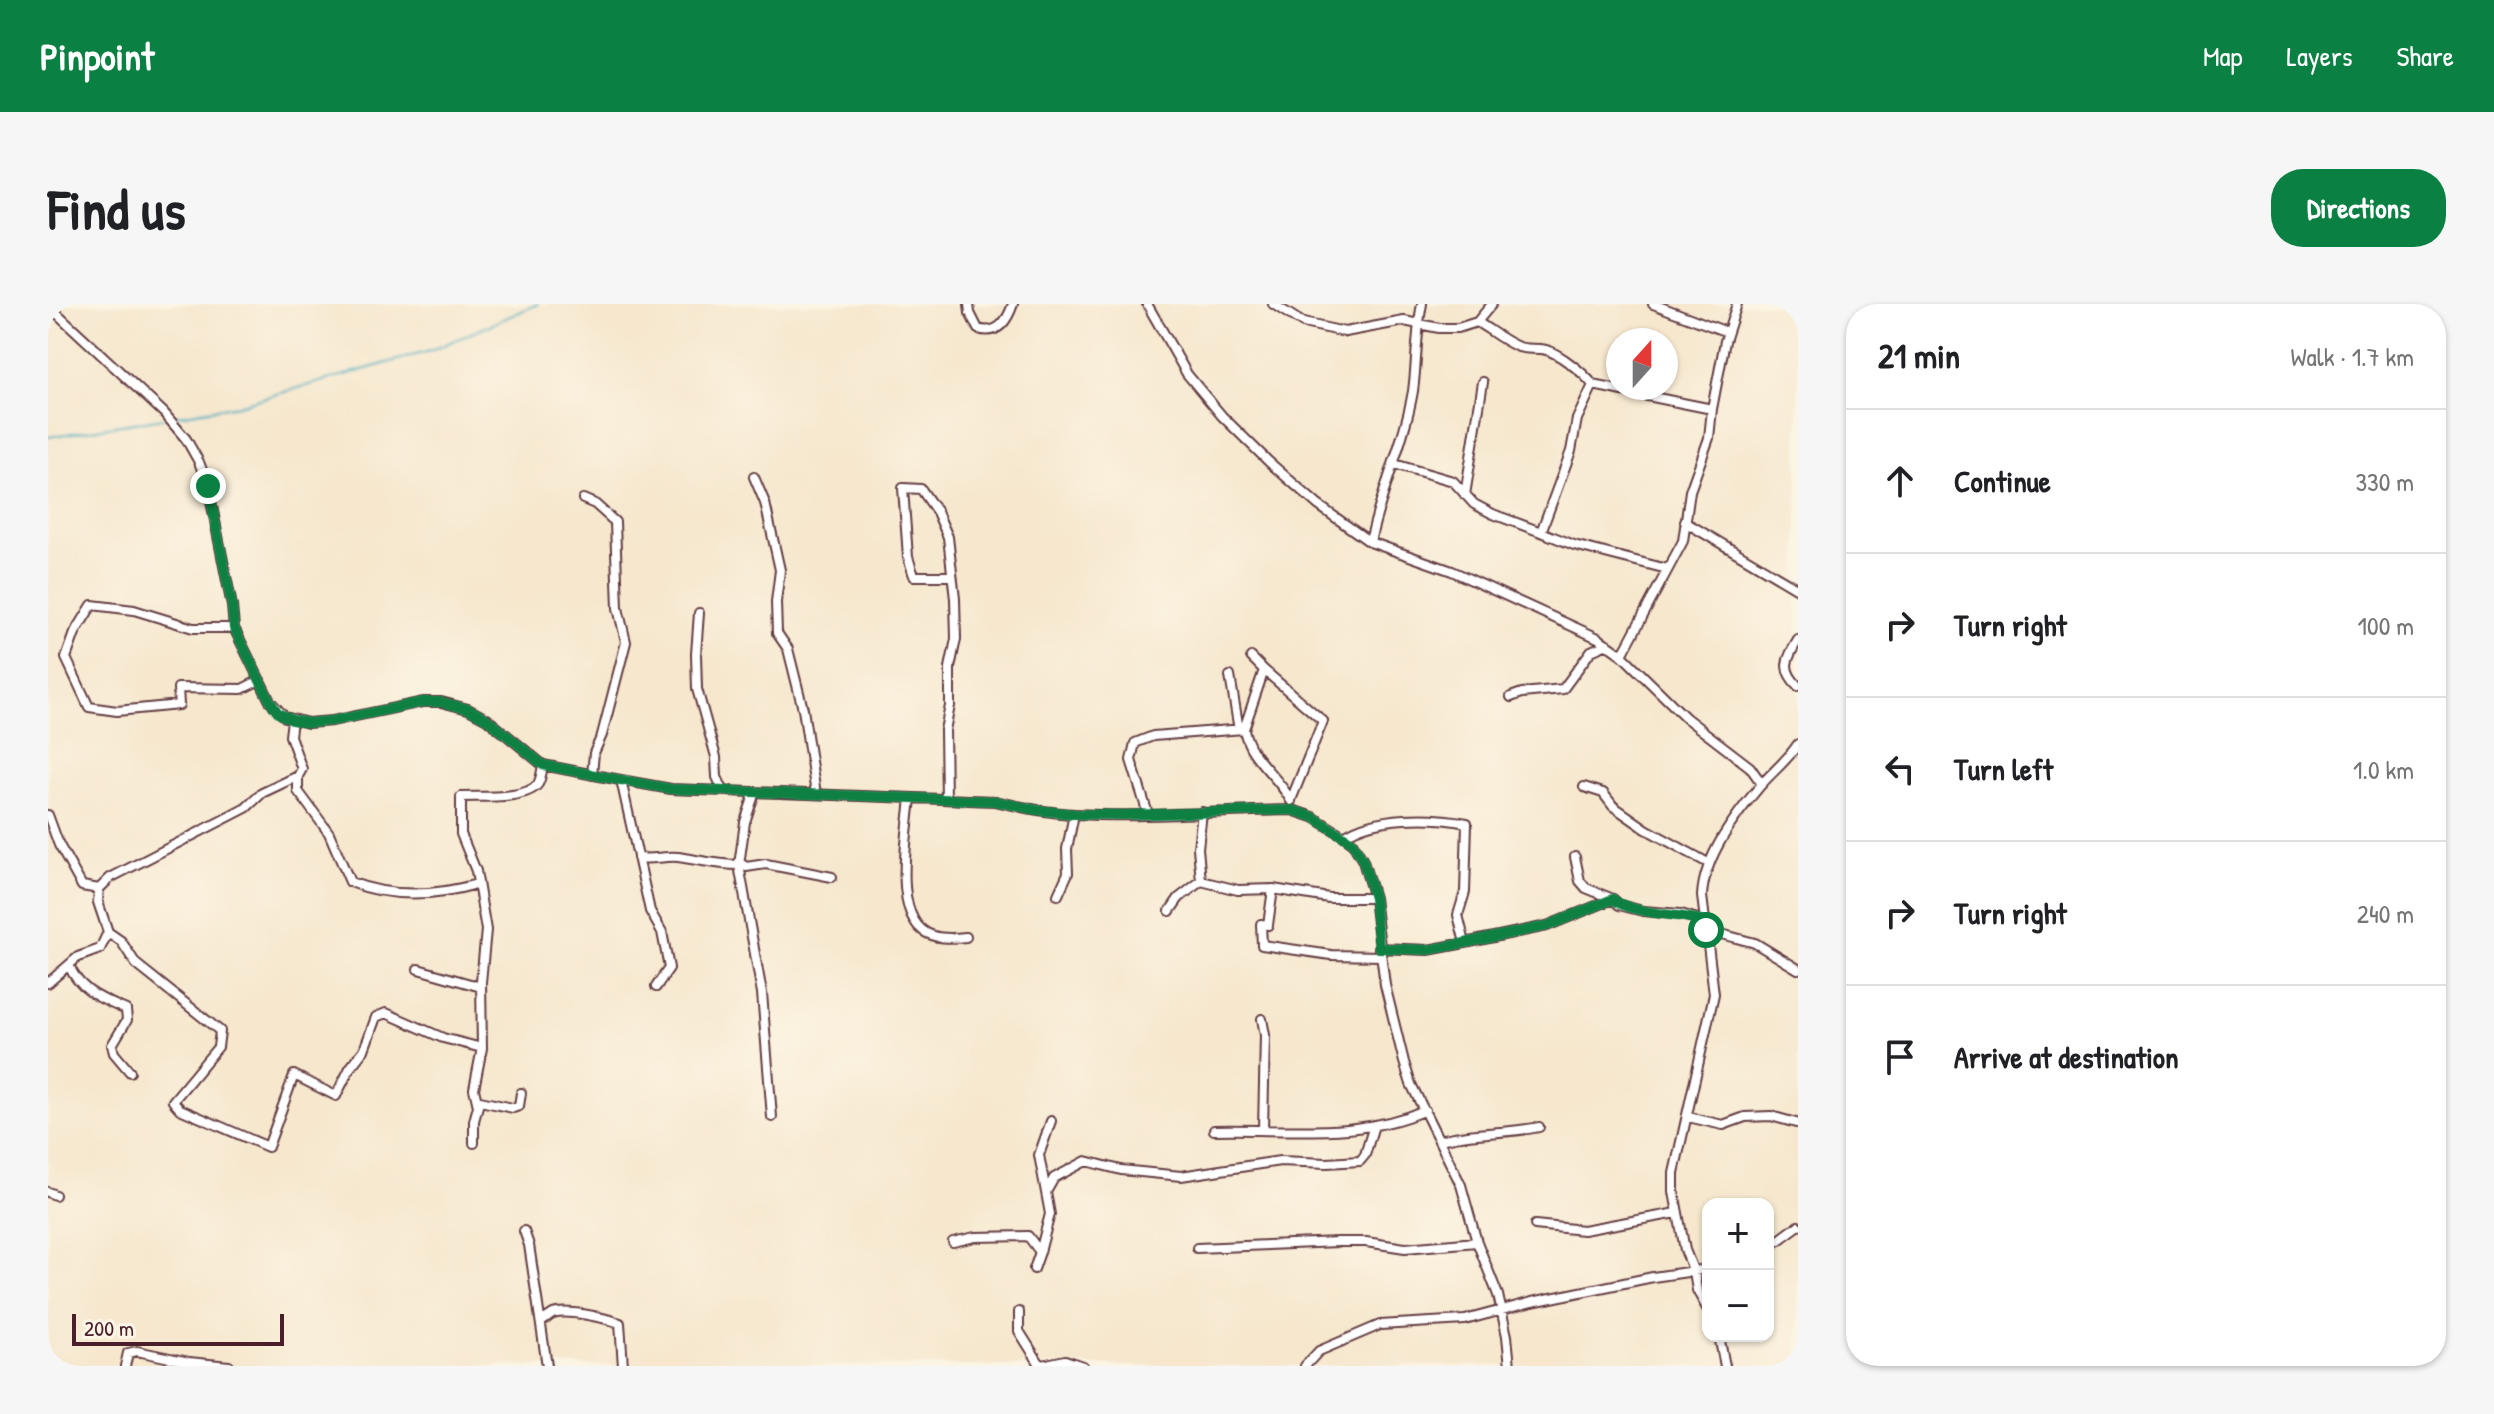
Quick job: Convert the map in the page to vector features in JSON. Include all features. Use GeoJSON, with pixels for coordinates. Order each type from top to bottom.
{"type":"FeatureCollection","features":[{"type":"Feature","properties":{"kind":"street"},"geometry":{"type":"LineString","coordinates":[[969,304],[973,323],[984,331],[999,329],[1013,304]]}},
{"type":"Feature","properties":{"kind":"street"},"geometry":{"type":"LineString","coordinates":[[1147,304],[1187,374],[1222,416],[1318,505],[1370,542],[1452,571],[1607,644],[1686,718],[1750,767],[1762,784]]}},
{"type":"Feature","properties":{"kind":"street"},"geometry":{"type":"LineString","coordinates":[[1273,304],[1303,323],[1345,332],[1404,321],[1439,328],[1458,328],[1477,322],[1492,304]]}},
{"type":"Feature","properties":{"kind":"street"},"geometry":{"type":"LineString","coordinates":[[1370,542],[1413,391],[1417,325],[1422,304]]}},
{"type":"Feature","properties":{"kind":"street"},"geometry":{"type":"LineString","coordinates":[[1653,304],[1727,332]]}},
{"type":"Feature","properties":{"kind":"street"},"geometry":{"type":"LineString","coordinates":[[1622,655],[1683,541],[1690,491],[1709,438],[1727,332],[1737,304]]}},
{"type":"Feature","properties":{"kind":"street"},"geometry":{"type":"LineString","coordinates":[[48,305],[164,413],[193,450],[208,486],[234,628],[278,713],[292,720],[308,723],[332,721],[423,702],[441,702],[468,709],[487,719],[543,765],[671,789],[995,801],[1074,814],[1202,812],[1292,805]]}},
{"type":"Feature","properties":{"kind":"street"},"geometry":{"type":"LineString","coordinates":[[1477,322],[1516,346],[1531,350],[1543,348],[1581,371],[1593,385],[1712,409]]}},
{"type":"Feature","properties":{"kind":"street"},"geometry":{"type":"LineString","coordinates":[[1465,495],[1483,382]]}},
{"type":"Feature","properties":{"kind":"street"},"geometry":{"type":"LineString","coordinates":[[1541,532],[1571,451],[1577,419],[1593,385]]}},
{"type":"Feature","properties":{"kind":"street"},"geometry":{"type":"LineString","coordinates":[[1394,464],[1453,481],[1465,495],[1493,514],[1574,545],[1667,569]]}},
{"type":"Feature","properties":{"kind":"street"},"geometry":{"type":"LineString","coordinates":[[754,477],[765,503],[780,570],[776,602],[777,633],[788,649],[803,709],[816,794]]}},
{"type":"Feature","properties":{"kind":"street"},"geometry":{"type":"LineString","coordinates":[[946,799],[945,730],[950,706],[950,668],[956,639],[952,576],[948,537],[937,512],[921,489],[903,488],[908,557],[914,576],[952,576]]}},
{"type":"Feature","properties":{"kind":"street"},"geometry":{"type":"LineString","coordinates":[[583,499],[595,504],[615,522],[618,608],[626,642],[602,735],[594,753],[592,775]]}},
{"type":"Feature","properties":{"kind":"street"},"geometry":{"type":"LineString","coordinates":[[1685,522],[1798,589]]}},
{"type":"Feature","properties":{"kind":"street"},"geometry":{"type":"LineString","coordinates":[[234,628],[193,628],[134,610],[92,605],[75,633],[66,658],[89,707],[117,711],[179,705],[178,688],[242,689],[260,680]]}},
{"type":"Feature","properties":{"kind":"street"},"geometry":{"type":"LineString","coordinates":[[699,613],[697,689],[716,757],[717,777],[723,790]]}},
{"type":"Feature","properties":{"kind":"street"},"geometry":{"type":"LineString","coordinates":[[1798,640],[1786,668],[1787,675],[1798,686]]}},
{"type":"Feature","properties":{"kind":"street"},"geometry":{"type":"LineString","coordinates":[[1511,697],[1563,689],[1591,651],[1607,644]]}},
{"type":"Feature","properties":{"kind":"street"},"geometry":{"type":"LineString","coordinates":[[1251,657],[1323,721],[1292,805]]}},
{"type":"Feature","properties":{"kind":"street"},"geometry":{"type":"LineString","coordinates":[[1244,729],[1264,670]]}},
{"type":"Feature","properties":{"kind":"street"},"geometry":{"type":"LineString","coordinates":[[1230,676],[1238,724],[1244,729],[1249,746],[1280,781],[1292,805],[1352,842],[1363,861],[1374,898],[1385,985],[1404,1062],[1461,1185],[1477,1242],[1498,1295],[1510,1366]]}},
{"type":"Feature","properties":{"kind":"street"},"geometry":{"type":"LineString","coordinates":[[292,720],[290,736],[302,769],[298,776],[298,791],[329,833],[350,882],[372,890],[413,894],[455,891],[477,884]]}},
{"type":"Feature","properties":{"kind":"street"},"geometry":{"type":"LineString","coordinates":[[1148,814],[1131,760],[1135,743],[1153,736],[1244,729]]}},
{"type":"Feature","properties":{"kind":"street"},"geometry":{"type":"LineString","coordinates":[[1702,1299],[1688,1262],[1677,1213],[1674,1173],[1714,994],[1702,896],[1708,863],[1762,784],[1785,763],[1798,744]]}},
{"type":"Feature","properties":{"kind":"street"},"geometry":{"type":"LineString","coordinates":[[478,1106],[474,1089],[482,1048],[481,987],[486,930],[476,871],[461,834],[461,797],[529,791],[539,783],[543,765]]}},
{"type":"Feature","properties":{"kind":"street"},"geometry":{"type":"LineString","coordinates":[[298,776],[262,793],[246,808],[110,878],[99,889],[98,902],[108,932],[121,941],[136,964],[220,1031],[218,1047],[173,1101],[180,1109],[268,1147],[294,1075],[336,1096],[350,1068],[364,1050],[376,1017],[386,1013],[443,1038],[482,1048]]}},
{"type":"Feature","properties":{"kind":"street"},"geometry":{"type":"LineString","coordinates":[[621,780],[650,911],[662,932],[669,968],[656,987]]}},
{"type":"Feature","properties":{"kind":"street"},"geometry":{"type":"LineString","coordinates":[[1584,787],[1603,793],[1613,806],[1646,829],[1708,863]]}},
{"type":"Feature","properties":{"kind":"street"},"geometry":{"type":"LineString","coordinates":[[755,792],[745,822],[739,864],[762,993],[772,1117]]}},
{"type":"Feature","properties":{"kind":"street"},"geometry":{"type":"LineString","coordinates":[[911,798],[904,890],[906,906],[915,925],[932,936],[966,937]]}},
{"type":"Feature","properties":{"kind":"street"},"geometry":{"type":"LineString","coordinates":[[1201,881],[1198,848],[1202,812]]}},
{"type":"Feature","properties":{"kind":"street"},"geometry":{"type":"LineString","coordinates":[[1058,895],[1068,873],[1067,849],[1074,814]]}},
{"type":"Feature","properties":{"kind":"street"},"geometry":{"type":"LineString","coordinates":[[48,815],[59,845],[82,886],[99,889]]}},
{"type":"Feature","properties":{"kind":"street"},"geometry":{"type":"LineString","coordinates":[[1344,836],[1357,827],[1409,817],[1467,823],[1465,892],[1458,915],[1465,943]]}},
{"type":"Feature","properties":{"kind":"street"},"geometry":{"type":"LineString","coordinates":[[638,858],[674,857],[746,867],[766,864],[832,877]]}},
{"type":"Feature","properties":{"kind":"street"},"geometry":{"type":"LineString","coordinates":[[1575,857],[1581,885],[1613,899],[1619,905],[1643,911],[1681,914],[1755,943],[1798,969]]}},
{"type":"Feature","properties":{"kind":"street"},"geometry":{"type":"LineString","coordinates":[[1201,881],[1238,890],[1273,889],[1329,898],[1374,898]]}},
{"type":"Feature","properties":{"kind":"street"},"geometry":{"type":"LineString","coordinates":[[1170,911],[1179,898],[1201,881]]}},
{"type":"Feature","properties":{"kind":"street"},"geometry":{"type":"LineString","coordinates":[[1273,889],[1268,925],[1261,924],[1262,945],[1331,955],[1428,950],[1465,943],[1547,926],[1613,899]]}},
{"type":"Feature","properties":{"kind":"street"},"geometry":{"type":"LineString","coordinates":[[48,983],[78,957],[100,949],[108,932]]}},
{"type":"Feature","properties":{"kind":"street"},"geometry":{"type":"LineString","coordinates":[[69,965],[75,981],[126,1010],[127,1020],[112,1045],[114,1053],[130,1072]]}},
{"type":"Feature","properties":{"kind":"street"},"geometry":{"type":"LineString","coordinates":[[418,969],[481,987]]}},
{"type":"Feature","properties":{"kind":"street"},"geometry":{"type":"LineString","coordinates":[[1262,1019],[1265,1035],[1263,1130]]}},
{"type":"Feature","properties":{"kind":"street"},"geometry":{"type":"LineString","coordinates":[[474,1143],[474,1121],[480,1101],[513,1108],[519,1106],[521,1093]]}},
{"type":"Feature","properties":{"kind":"street"},"geometry":{"type":"LineString","coordinates":[[1214,1130],[1332,1132],[1374,1125],[1425,1110]]}},
{"type":"Feature","properties":{"kind":"street"},"geometry":{"type":"LineString","coordinates":[[1688,1117],[1723,1125],[1745,1117],[1771,1116],[1796,1123]]}},
{"type":"Feature","properties":{"kind":"street"},"geometry":{"type":"LineString","coordinates":[[1034,1269],[1050,1214],[1039,1155],[1051,1121]]}},
{"type":"Feature","properties":{"kind":"street"},"geometry":{"type":"LineString","coordinates":[[1046,1192],[1054,1178],[1086,1161],[1121,1170],[1181,1176],[1280,1161],[1360,1161],[1365,1155],[1374,1125]]}},
{"type":"Feature","properties":{"kind":"street"},"geometry":{"type":"LineString","coordinates":[[1440,1140],[1476,1132],[1504,1133],[1539,1127]]}},
{"type":"Feature","properties":{"kind":"street"},"geometry":{"type":"LineString","coordinates":[[1535,1225],[1583,1230],[1677,1213]]}},
{"type":"Feature","properties":{"kind":"street"},"geometry":{"type":"LineString","coordinates":[[1774,1244],[1798,1226]]}},
{"type":"Feature","properties":{"kind":"street"},"geometry":{"type":"LineString","coordinates":[[524,1231],[529,1245],[547,1366]]}},
{"type":"Feature","properties":{"kind":"street"},"geometry":{"type":"LineString","coordinates":[[953,1242],[975,1237],[1028,1236],[1040,1252]]}},
{"type":"Feature","properties":{"kind":"street"},"geometry":{"type":"LineString","coordinates":[[1197,1248],[1366,1242],[1405,1248],[1477,1242]]}},
{"type":"Feature","properties":{"kind":"street"},"geometry":{"type":"LineString","coordinates":[[1305,1366],[1319,1351],[1380,1325],[1465,1320],[1653,1277],[1703,1270]]}},
{"type":"Feature","properties":{"kind":"street"},"geometry":{"type":"LineString","coordinates":[[1019,1312],[1019,1331],[1041,1365],[1065,1360],[1083,1366]]}},
{"type":"Feature","properties":{"kind":"street"},"geometry":{"type":"LineString","coordinates":[[541,1322],[553,1314],[561,1314],[606,1318],[620,1323],[623,1366]]}},
{"type":"Feature","properties":{"kind":"street"},"geometry":{"type":"LineString","coordinates":[[1720,1342],[1725,1366]]}},
{"type":"Feature","properties":{"kind":"street"},"geometry":{"type":"LineString","coordinates":[[125,1366],[128,1353],[137,1351],[189,1364],[229,1366]]}},
{"type":"Feature","properties":{"kind":"waterway"},"geometry":{"type":"LineString","coordinates":[[173,416],[238,405],[430,351],[538,304]]}},
{"type":"Feature","properties":{"kind":"waterway"},"geometry":{"type":"LineString","coordinates":[[48,437],[163,418]]}},
{"type":"Feature","properties":{"kind":"route"},"geometry":{"type":"LineString","coordinates":[[208,486],[234,628],[270,701],[278,713],[292,720],[308,723],[332,721],[423,702],[454,704],[487,719],[543,765],[671,789],[995,801],[1074,814],[1292,810],[1328,825],[1352,842],[1370,880],[1379,948],[1428,950],[1547,926],[1613,899],[1619,905],[1643,911],[1681,914],[1704,921],[1706,930]]}}]}
